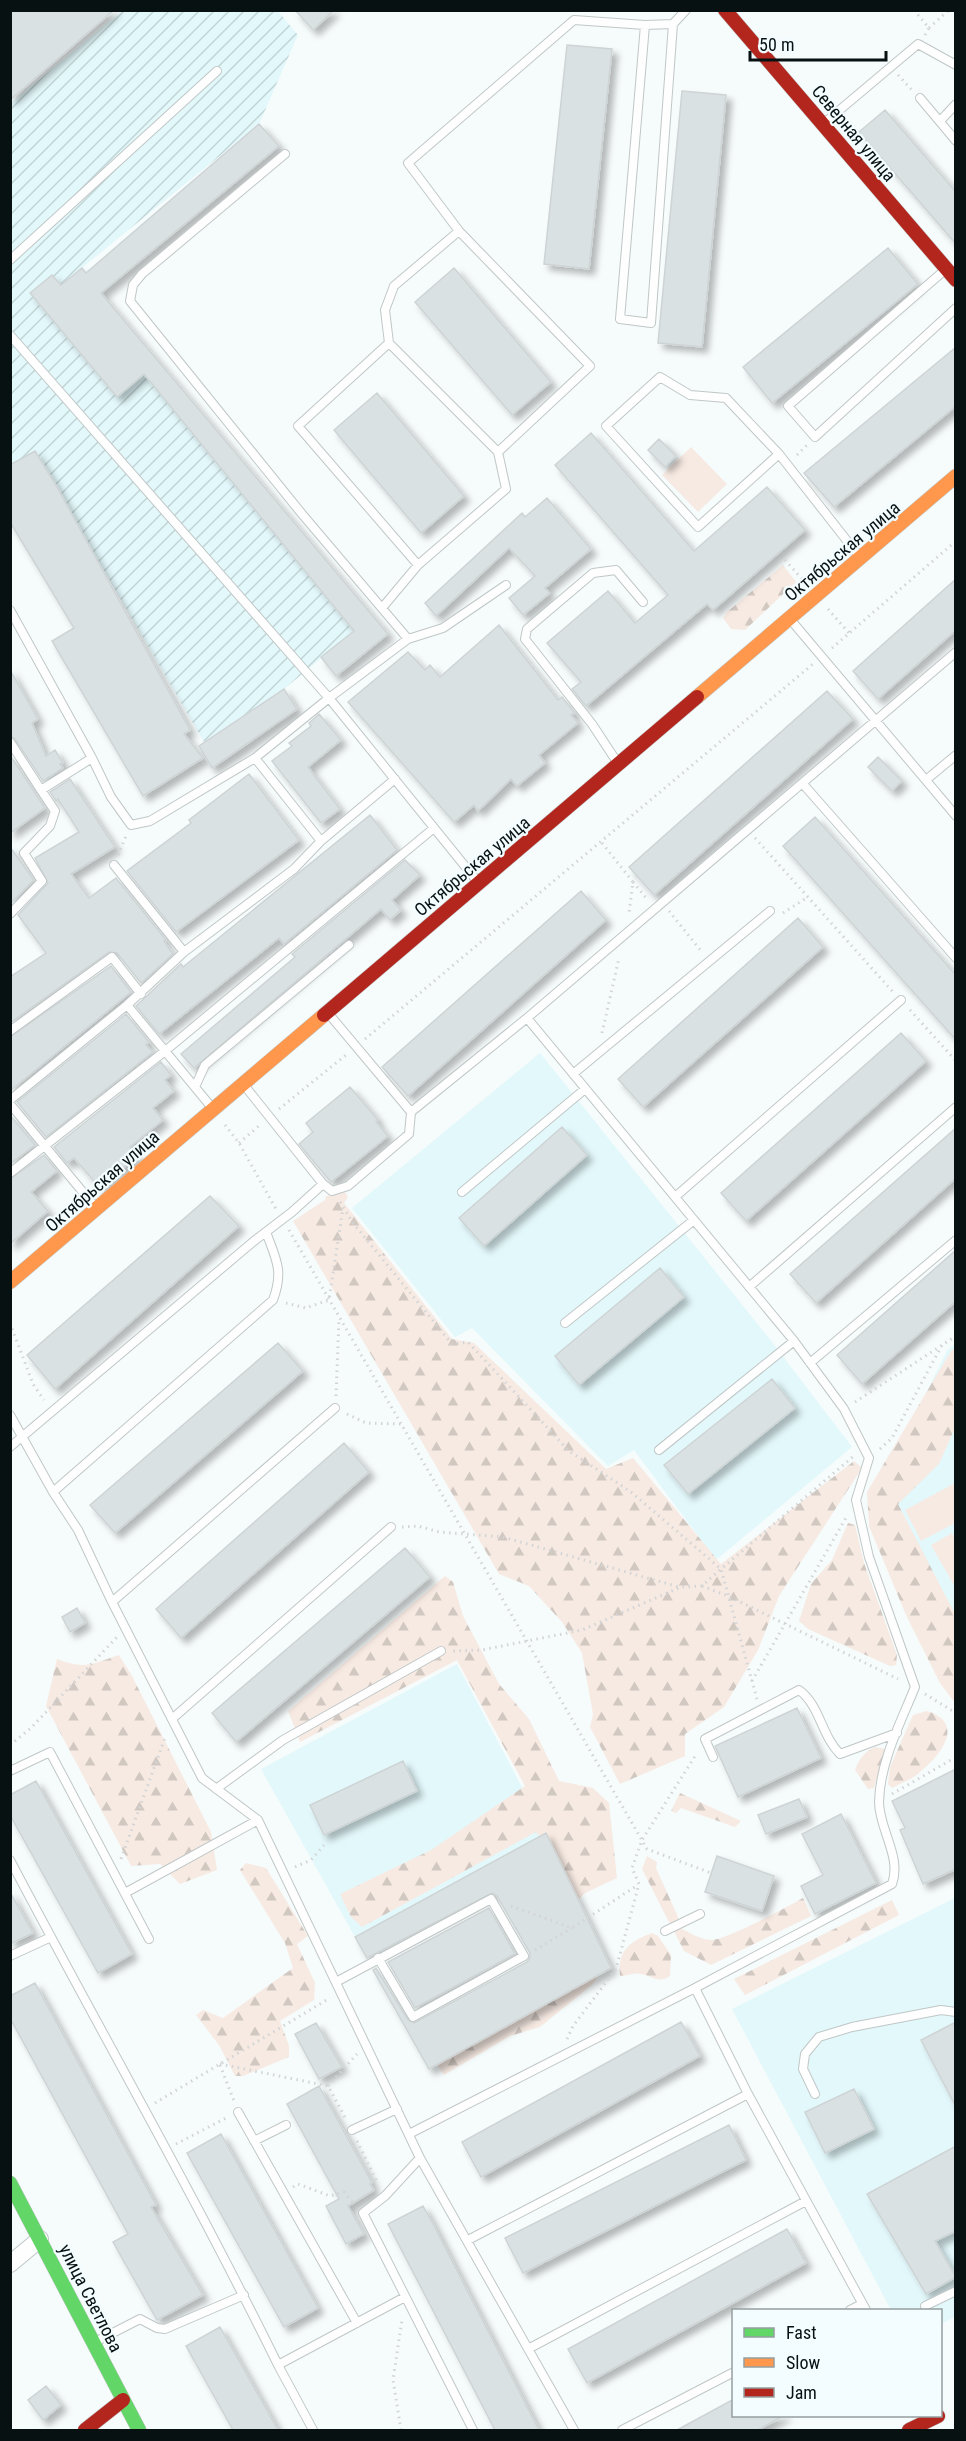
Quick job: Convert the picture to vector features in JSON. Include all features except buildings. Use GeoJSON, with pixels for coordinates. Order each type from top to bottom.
{"type":"FeatureCollection","features":[{"type":"Feature","properties":{"kind":"main road","name":"Северная улица"},"geometry":{"type":"LineString","coordinates":[[725,10],[956,280]]}},
{"type":"Feature","properties":{"kind":"main road","name":"Октябрьская улица"},"geometry":{"type":"LineString","coordinates":[[10,1282],[479,885],[956,476]]}},
{"type":"Feature","properties":{"kind":"main road","name":"улица Светлова"},"geometry":{"type":"LineString","coordinates":[[10,2183],[139,2430]]}},
{"type":"Feature","properties":{"kind":"main road"},"geometry":{"type":"LineString","coordinates":[[85,2430],[123,2400]]}},
{"type":"Feature","properties":{"kind":"main road"},"geometry":{"type":"LineString","coordinates":[[909,2430],[932,2417]]}},
{"type":"Feature","properties":{"kind":"street"},"geometry":{"type":"LineString","coordinates":[[10,2264],[40,2239]]}},
{"type":"Feature","properties":{"kind":"lane"},"geometry":{"type":"LineString","coordinates":[[645,25],[620,319],[651,323],[673,24],[686,10]]}},
{"type":"Feature","properties":{"kind":"lane"},"geometry":{"type":"LineString","coordinates":[[498,452],[590,366],[459,231],[408,163],[574,20],[645,25],[673,24]]}},
{"type":"Feature","properties":{"kind":"lane"},"geometry":{"type":"LineString","coordinates":[[823,124],[918,44],[956,65]]}},
{"type":"Feature","properties":{"kind":"lane"},"geometry":{"type":"LineString","coordinates":[[10,260],[217,71]]}},
{"type":"Feature","properties":{"kind":"lane"},"geometry":{"type":"LineString","coordinates":[[920,98],[956,141]]}},
{"type":"Feature","properties":{"kind":"lane"},"geometry":{"type":"LineString","coordinates":[[940,121],[956,104]]}},
{"type":"Feature","properties":{"kind":"lane"},"geometry":{"type":"LineString","coordinates":[[285,154],[142,274],[133,285],[130,301],[302,514],[408,639]]}},
{"type":"Feature","properties":{"kind":"lane"},"geometry":{"type":"LineString","coordinates":[[382,608],[418,565],[506,489],[498,452],[389,343],[385,310],[394,286],[459,231]]}},
{"type":"Feature","properties":{"kind":"lane"},"geometry":{"type":"LineString","coordinates":[[946,269],[788,406],[815,437],[956,308]]}},
{"type":"Feature","properties":{"kind":"lane"},"geometry":{"type":"LineString","coordinates":[[10,335],[329,698],[479,885]]}},
{"type":"Feature","properties":{"kind":"lane"},"geometry":{"type":"LineString","coordinates":[[389,343],[298,426],[418,565]]}},
{"type":"Feature","properties":{"kind":"lane"},"geometry":{"type":"LineString","coordinates":[[779,454],[698,527],[606,426],[660,377],[690,395],[726,398],[779,454],[861,558]]}},
{"type":"Feature","properties":{"kind":"lane"},"geometry":{"type":"LineString","coordinates":[[619,765],[592,724],[525,639],[526,629],[593,573],[616,570],[643,602]]}},
{"type":"Feature","properties":{"kind":"lane"},"geometry":{"type":"LineString","coordinates":[[10,610],[92,758],[111,797],[131,825],[150,821],[255,758],[329,698],[408,639],[443,628],[506,585]]}},
{"type":"Feature","properties":{"kind":"lane"},"geometry":{"type":"LineString","coordinates":[[790,619],[956,816]]}},
{"type":"Feature","properties":{"kind":"lane"},"geometry":{"type":"LineString","coordinates":[[411,1112],[527,1018],[956,652]]}},
{"type":"Feature","properties":{"kind":"lane"},"geometry":{"type":"LineString","coordinates":[[10,742],[55,811],[50,826],[24,853],[42,881],[10,914]]}},
{"type":"Feature","properties":{"kind":"lane"},"geometry":{"type":"LineString","coordinates":[[926,780],[956,755]]}},
{"type":"Feature","properties":{"kind":"lane"},"geometry":{"type":"LineString","coordinates":[[41,790],[92,758]]}},
{"type":"Feature","properties":{"kind":"lane"},"geometry":{"type":"LineString","coordinates":[[255,758],[321,841]]}},
{"type":"Feature","properties":{"kind":"lane"},"geometry":{"type":"LineString","coordinates":[[97,1210],[10,1102],[141,994],[184,952],[294,869],[321,841],[395,779]]}},
{"type":"Feature","properties":{"kind":"lane"},"geometry":{"type":"LineString","coordinates":[[803,784],[956,958]]}},
{"type":"Feature","properties":{"kind":"lane"},"geometry":{"type":"LineString","coordinates":[[10,1173],[165,1051],[434,828]]}},
{"type":"Feature","properties":{"kind":"lane"},"geometry":{"type":"LineString","coordinates":[[114,865],[184,952]]}},
{"type":"Feature","properties":{"kind":"lane"},"geometry":{"type":"LineString","coordinates":[[573,1074],[770,910]]}},
{"type":"Feature","properties":{"kind":"lane"},"geometry":{"type":"LineString","coordinates":[[195,1087],[205,1065],[349,945]]}},
{"type":"Feature","properties":{"kind":"lane"},"geometry":{"type":"LineString","coordinates":[[10,1031],[112,957],[141,994]]}},
{"type":"Feature","properties":{"kind":"lane"},"geometry":{"type":"LineString","coordinates":[[675,1197],[901,1000]]}},
{"type":"Feature","properties":{"kind":"lane"},"geometry":{"type":"LineString","coordinates":[[127,1005],[213,1109]]}},
{"type":"Feature","properties":{"kind":"lane"},"geometry":{"type":"LineString","coordinates":[[243,1084],[322,1184],[332,1191],[348,1186],[409,1134],[411,1112],[327,1012]]}},
{"type":"Feature","properties":{"kind":"lane"},"geometry":{"type":"LineString","coordinates":[[409,2134],[695,1988],[892,1884],[896,1872],[879,1806],[881,1775],[915,1686],[869,1557],[856,1500],[869,1458],[844,1409],[794,1341],[527,1018]]}},
{"type":"Feature","properties":{"kind":"lane"},"geometry":{"type":"LineString","coordinates":[[462,1192],[585,1089]]}},
{"type":"Feature","properties":{"kind":"lane"},"geometry":{"type":"LineString","coordinates":[[749,1287],[956,1107]]}},
{"type":"Feature","properties":{"kind":"lane"},"geometry":{"type":"LineString","coordinates":[[10,1447],[322,1184]]}},
{"type":"Feature","properties":{"kind":"lane"},"geometry":{"type":"LineString","coordinates":[[565,1323],[694,1220]]}},
{"type":"Feature","properties":{"kind":"lane"},"geometry":{"type":"LineString","coordinates":[[53,1492],[273,1300],[279,1284],[279,1265],[266,1232]]}},
{"type":"Feature","properties":{"kind":"lane"},"geometry":{"type":"LineString","coordinates":[[810,1363],[956,1240]]}},
{"type":"Feature","properties":{"kind":"lane"},"geometry":{"type":"LineString","coordinates":[[659,1450],[794,1341]]}},
{"type":"Feature","properties":{"kind":"lane"},"geometry":{"type":"LineString","coordinates":[[112,1602],[335,1408]]}},
{"type":"Feature","properties":{"kind":"lane"},"geometry":{"type":"LineString","coordinates":[[10,1415],[53,1492],[78,1530],[202,1778],[258,1820],[420,2158],[574,2430]]}},
{"type":"Feature","properties":{"kind":"lane"},"geometry":{"type":"LineString","coordinates":[[172,1719],[391,1527]]}},
{"type":"Feature","properties":{"kind":"lane"},"geometry":{"type":"LineString","coordinates":[[216,1789],[283,1740],[441,1651]]}},
{"type":"Feature","properties":{"kind":"lane"},"geometry":{"type":"LineString","coordinates":[[713,1757],[705,1739],[799,1690],[809,1697],[830,1744],[840,1754],[857,1750],[897,1733]]}},
{"type":"Feature","properties":{"kind":"lane"},"geometry":{"type":"LineString","coordinates":[[10,1771],[50,1752],[149,1939]]}},
{"type":"Feature","properties":{"kind":"lane"},"geometry":{"type":"LineString","coordinates":[[125,1893],[258,1820]]}},
{"type":"Feature","properties":{"kind":"lane"},"geometry":{"type":"LineString","coordinates":[[10,1860],[244,2295],[313,2430]]}},
{"type":"Feature","properties":{"kind":"lane"},"geometry":{"type":"LineString","coordinates":[[336,1982],[378,1958],[491,1899],[524,1956],[413,2017],[378,1958]]}},
{"type":"Feature","properties":{"kind":"lane"},"geometry":{"type":"LineString","coordinates":[[665,1931],[700,1914]]}},
{"type":"Feature","properties":{"kind":"lane"},"geometry":{"type":"LineString","coordinates":[[10,1956],[51,1937]]}},
{"type":"Feature","properties":{"kind":"lane"},"geometry":{"type":"LineString","coordinates":[[695,1988],[748,2094],[864,2307]]}},
{"type":"Feature","properties":{"kind":"lane"},"geometry":{"type":"LineString","coordinates":[[815,2094],[803,2068],[805,2054],[819,2037],[852,2027],[941,2010],[956,2012]]}},
{"type":"Feature","properties":{"kind":"lane"},"geometry":{"type":"LineString","coordinates":[[468,2240],[748,2094]]}},
{"type":"Feature","properties":{"kind":"lane"},"geometry":{"type":"LineString","coordinates":[[352,2130],[397,2109]]}},
{"type":"Feature","properties":{"kind":"lane"},"geometry":{"type":"LineString","coordinates":[[238,2112],[357,2323]]}},
{"type":"Feature","properties":{"kind":"lane"},"geometry":{"type":"LineString","coordinates":[[254,2141],[286,2126]]}},
{"type":"Feature","properties":{"kind":"lane"},"geometry":{"type":"LineString","coordinates":[[420,2158],[385,2196],[363,2213],[473,2430]]}},
{"type":"Feature","properties":{"kind":"lane"},"geometry":{"type":"LineString","coordinates":[[528,2349],[806,2201]]}},
{"type":"Feature","properties":{"kind":"lane"},"geometry":{"type":"LineString","coordinates":[[926,2307],[956,2291]]}},
{"type":"Feature","properties":{"kind":"lane"},"geometry":{"type":"LineString","coordinates":[[94,2343],[140,2319],[157,2328],[165,2329],[244,2295]]}},
{"type":"Feature","properties":{"kind":"lane"},"geometry":{"type":"LineString","coordinates":[[278,2365],[406,2300]]}},
{"type":"Feature","properties":{"kind":"lane"},"geometry":{"type":"LineString","coordinates":[[622,2430],[732,2373]]}},
{"type":"Feature","properties":{"kind":"path"},"geometry":{"type":"LineString","coordinates":[[914,10],[929,28]]}},
{"type":"Feature","properties":{"kind":"path"},"geometry":{"type":"LineString","coordinates":[[918,44],[929,28],[949,10]]}},
{"type":"Feature","properties":{"kind":"path"},"geometry":{"type":"LineString","coordinates":[[891,68],[920,98]]}},
{"type":"Feature","properties":{"kind":"path"},"geometry":{"type":"LineString","coordinates":[[787,464],[815,437]]}},
{"type":"Feature","properties":{"kind":"path"},"geometry":{"type":"LineString","coordinates":[[239,1143],[602,843],[956,541]]}},
{"type":"Feature","properties":{"kind":"path"},"geometry":{"type":"LineString","coordinates":[[114,865],[131,825]]}},
{"type":"Feature","properties":{"kind":"path"},"geometry":{"type":"LineString","coordinates":[[748,830],[956,1061]]}},
{"type":"Feature","properties":{"kind":"path"},"geometry":{"type":"LineString","coordinates":[[633,882],[659,906],[709,961]]}},
{"type":"Feature","properties":{"kind":"path"},"geometry":{"type":"LineString","coordinates":[[770,910],[783,913],[808,897]]}},
{"type":"Feature","properties":{"kind":"path"},"geometry":{"type":"LineString","coordinates":[[213,1109],[239,1143],[648,1850],[711,1873]]}},
{"type":"Feature","properties":{"kind":"path"},"geometry":{"type":"LineString","coordinates":[[332,1191],[343,1208],[452,1344],[468,1342],[569,1451],[631,1492],[721,1569],[760,1710]]}},
{"type":"Feature","properties":{"kind":"path"},"geometry":{"type":"LineString","coordinates":[[329,1300],[343,1208]]}},
{"type":"Feature","properties":{"kind":"path"},"geometry":{"type":"LineString","coordinates":[[273,1300],[306,1308],[329,1300]]}},
{"type":"Feature","properties":{"kind":"path"},"geometry":{"type":"LineString","coordinates":[[339,1317],[335,1408],[366,1423],[401,1424]]}},
{"type":"Feature","properties":{"kind":"path"},"geometry":{"type":"LineString","coordinates":[[10,1323],[33,1384],[52,1411]]}},
{"type":"Feature","properties":{"kind":"path"},"geometry":{"type":"LineString","coordinates":[[844,1409],[956,1335]]}},
{"type":"Feature","properties":{"kind":"path"},"geometry":{"type":"LineString","coordinates":[[869,1458],[892,1438],[942,1345]]}},
{"type":"Feature","properties":{"kind":"path"},"geometry":{"type":"LineString","coordinates":[[702,1586],[864,1447]]}},
{"type":"Feature","properties":{"kind":"path"},"geometry":{"type":"LineString","coordinates":[[752,1681],[856,1500]]}},
{"type":"Feature","properties":{"kind":"path"},"geometry":{"type":"LineString","coordinates":[[391,1527],[418,1526],[439,1532],[503,1537],[681,1587],[702,1586],[729,1596],[915,1686],[956,1713]]}},
{"type":"Feature","properties":{"kind":"path"},"geometry":{"type":"LineString","coordinates":[[441,1651],[482,1650],[582,1630],[681,1587]]}},
{"type":"Feature","properties":{"kind":"path"},"geometry":{"type":"LineString","coordinates":[[10,1744],[31,1728],[125,1628]]}},
{"type":"Feature","properties":{"kind":"path"},"geometry":{"type":"LineString","coordinates":[[115,1875],[172,1719]]}},
{"type":"Feature","properties":{"kind":"path"},"geometry":{"type":"LineString","coordinates":[[558,2058],[573,2026],[616,1969],[639,1884],[632,1868],[642,1840],[705,1739]]}},
{"type":"Feature","properties":{"kind":"path"},"geometry":{"type":"LineString","coordinates":[[879,1806],[890,1795],[956,1757]]}},
{"type":"Feature","properties":{"kind":"path"},"geometry":{"type":"LineString","coordinates":[[284,1873],[311,1860],[324,1845]]}},
{"type":"Feature","properties":{"kind":"path"},"geometry":{"type":"LineString","coordinates":[[524,1956],[639,1884]]}},
{"type":"Feature","properties":{"kind":"path"},"geometry":{"type":"LineString","coordinates":[[491,1899],[572,1928]]}},
{"type":"Feature","properties":{"kind":"path"},"geometry":{"type":"LineString","coordinates":[[143,2110],[341,1992]]}},
{"type":"Feature","properties":{"kind":"path"},"geometry":{"type":"LineString","coordinates":[[328,2086],[366,2045]]}},
{"type":"Feature","properties":{"kind":"path"},"geometry":{"type":"LineString","coordinates":[[220,2064],[328,2086],[385,2196]]}},
{"type":"Feature","properties":{"kind":"path"},"geometry":{"type":"LineString","coordinates":[[166,2149],[238,2112],[220,2064]]}},
{"type":"Feature","properties":{"kind":"path"},"geometry":{"type":"LineString","coordinates":[[283,2192],[298,2184],[330,2196],[344,2192],[363,2213]]}},
{"type":"Feature","properties":{"kind":"path"},"geometry":{"type":"LineString","coordinates":[[401,2430],[393,2380],[406,2300]]}},
{"type":"Feature","properties":{"kind":"shaded area"},"geometry":{"type":"Polygon","coordinates":[[[122,11],[278,11],[298,35],[259,124],[68,279],[354,631],[284,689],[204,742],[50,478],[11,501],[11,103],[122,11]]]}},
{"type":"Feature","properties":{"kind":"shaded area"},"geometry":{"type":"Polygon","coordinates":[[[540,1053],[772,1342],[852,1447],[716,1560],[634,1450],[608,1466],[472,1328],[455,1337],[352,1208],[540,1053]]]}},
{"type":"Feature","properties":{"kind":"shaded area"},"geometry":{"type":"Polygon","coordinates":[[[955,1345],[955,1664],[871,1504],[948,1349],[955,1345]]]}},
{"type":"Feature","properties":{"kind":"shaded area"},"geometry":{"type":"Polygon","coordinates":[[[457,1664],[546,1833],[355,1937],[261,1769],[457,1664]]]}},
{"type":"Feature","properties":{"kind":"shaded area"},"geometry":{"type":"Polygon","coordinates":[[[955,1898],[955,2317],[942,2324],[942,2309],[890,2309],[732,2009],[955,1898]]]}},
{"type":"Feature","properties":{"kind":"green space"},"geometry":{"type":"Polygon","coordinates":[[[691,447],[727,484],[698,512],[662,475],[691,447]]]}},
{"type":"Feature","properties":{"kind":"green space"},"geometry":{"type":"Polygon","coordinates":[[[783,565],[796,582],[745,630],[731,629],[723,618],[727,612],[783,565]]]}},
{"type":"Feature","properties":{"kind":"green space"},"geometry":{"type":"Polygon","coordinates":[[[345,1192],[348,1197],[344,1203],[452,1339],[474,1343],[606,1469],[633,1458],[721,1564],[854,1461],[862,1468],[779,1596],[758,1650],[724,1707],[685,1734],[685,1756],[620,1784],[590,1727],[593,1714],[582,1653],[562,1622],[529,1586],[499,1574],[293,1221],[325,1200],[326,1196],[345,1192]]]}},
{"type":"Feature","properties":{"kind":"green space"},"geometry":{"type":"Polygon","coordinates":[[[955,1348],[955,1428],[939,1464],[898,1504],[955,1614],[955,1703],[940,1683],[906,1615],[869,1526],[867,1492],[951,1351],[955,1348]]]}},
{"type":"Feature","properties":{"kind":"green space"},"geometry":{"type":"Polygon","coordinates":[[[955,1483],[955,1523],[921,1541],[905,1510],[955,1483]]]}},
{"type":"Feature","properties":{"kind":"green space"},"geometry":{"type":"Polygon","coordinates":[[[848,1523],[855,1525],[864,1563],[897,1655],[896,1665],[890,1666],[808,1629],[799,1621],[811,1584],[832,1560],[848,1523]]]}},
{"type":"Feature","properties":{"kind":"green space"},"geometry":{"type":"Polygon","coordinates":[[[952,1533],[955,1539],[955,1587],[931,1545],[952,1533]]]}},
{"type":"Feature","properties":{"kind":"green space"},"geometry":{"type":"Polygon","coordinates":[[[445,1576],[453,1582],[463,1616],[499,1684],[529,1719],[559,1781],[593,1788],[609,1803],[617,1878],[585,1893],[574,1904],[604,1966],[593,1984],[540,2027],[510,2036],[444,2075],[432,2057],[536,1962],[546,1845],[536,1832],[362,1927],[351,1917],[340,1894],[431,1850],[525,1786],[457,1660],[300,1742],[288,1711],[445,1576]]]}},
{"type":"Feature","properties":{"kind":"green space"},"geometry":{"type":"Polygon","coordinates":[[[119,1655],[132,1676],[211,1832],[217,1870],[180,1884],[160,1864],[131,1866],[46,1706],[57,1659],[82,1665],[119,1655]]]}},
{"type":"Feature","properties":{"kind":"green space"},"geometry":{"type":"Polygon","coordinates":[[[927,1711],[939,1716],[945,1723],[946,1740],[928,1765],[914,1777],[892,1788],[888,1784],[890,1767],[913,1715],[927,1711]]]}},
{"type":"Feature","properties":{"kind":"green space"},"geometry":{"type":"Polygon","coordinates":[[[875,1747],[885,1749],[874,1788],[868,1789],[855,1770],[862,1756],[875,1747]]]}},
{"type":"Feature","properties":{"kind":"green space"},"geometry":{"type":"Polygon","coordinates":[[[680,1793],[741,1821],[735,1827],[681,1808],[676,1813],[671,1811],[680,1793]]]}},
{"type":"Feature","properties":{"kind":"green space"},"geometry":{"type":"Polygon","coordinates":[[[647,1856],[657,1862],[656,1868],[678,1917],[677,1923],[671,1926],[642,1869],[647,1856]]]}},
{"type":"Feature","properties":{"kind":"green space"},"geometry":{"type":"Polygon","coordinates":[[[246,1863],[266,1868],[308,1936],[297,1944],[315,1983],[314,2000],[280,2021],[289,2046],[289,2057],[243,2076],[235,2076],[219,2045],[196,2015],[203,2010],[223,2018],[293,1968],[285,1943],[240,1870],[246,1863]]]}},
{"type":"Feature","properties":{"kind":"green space"},"geometry":{"type":"Polygon","coordinates":[[[803,1898],[811,1916],[711,1965],[684,1951],[674,1931],[681,1928],[704,1939],[720,1938],[758,1922],[803,1898]]]}},
{"type":"Feature","properties":{"kind":"green space"},"geometry":{"type":"Polygon","coordinates":[[[892,1900],[899,1915],[745,1995],[734,1979],[892,1900]]]}},
{"type":"Feature","properties":{"kind":"green space"},"geometry":{"type":"Polygon","coordinates":[[[652,1933],[658,1936],[671,1955],[670,1976],[659,1979],[639,1974],[620,1976],[623,1953],[632,1943],[652,1933]]]}},
{"type":"Feature","properties":{"kind":"traffic: fast"},"geometry":{"type":"LineString","coordinates":[[10,2183],[139,2430]]}},
{"type":"Feature","properties":{"kind":"traffic: slow"},"geometry":{"type":"LineString","coordinates":[[697,697],[956,476]]}},
{"type":"Feature","properties":{"kind":"traffic: slow"},"geometry":{"type":"LineString","coordinates":[[10,1282],[324,1015]]}},
{"type":"Feature","properties":{"kind":"traffic: jam"},"geometry":{"type":"LineString","coordinates":[[725,10],[956,280]]}},
{"type":"Feature","properties":{"kind":"traffic: jam"},"geometry":{"type":"LineString","coordinates":[[324,1015],[697,697]]}},
{"type":"Feature","properties":{"kind":"traffic: jam"},"geometry":{"type":"LineString","coordinates":[[85,2430],[123,2400]]}},
{"type":"Feature","properties":{"kind":"traffic: jam"},"geometry":{"type":"LineString","coordinates":[[909,2430],[936,2417]]}}]}
